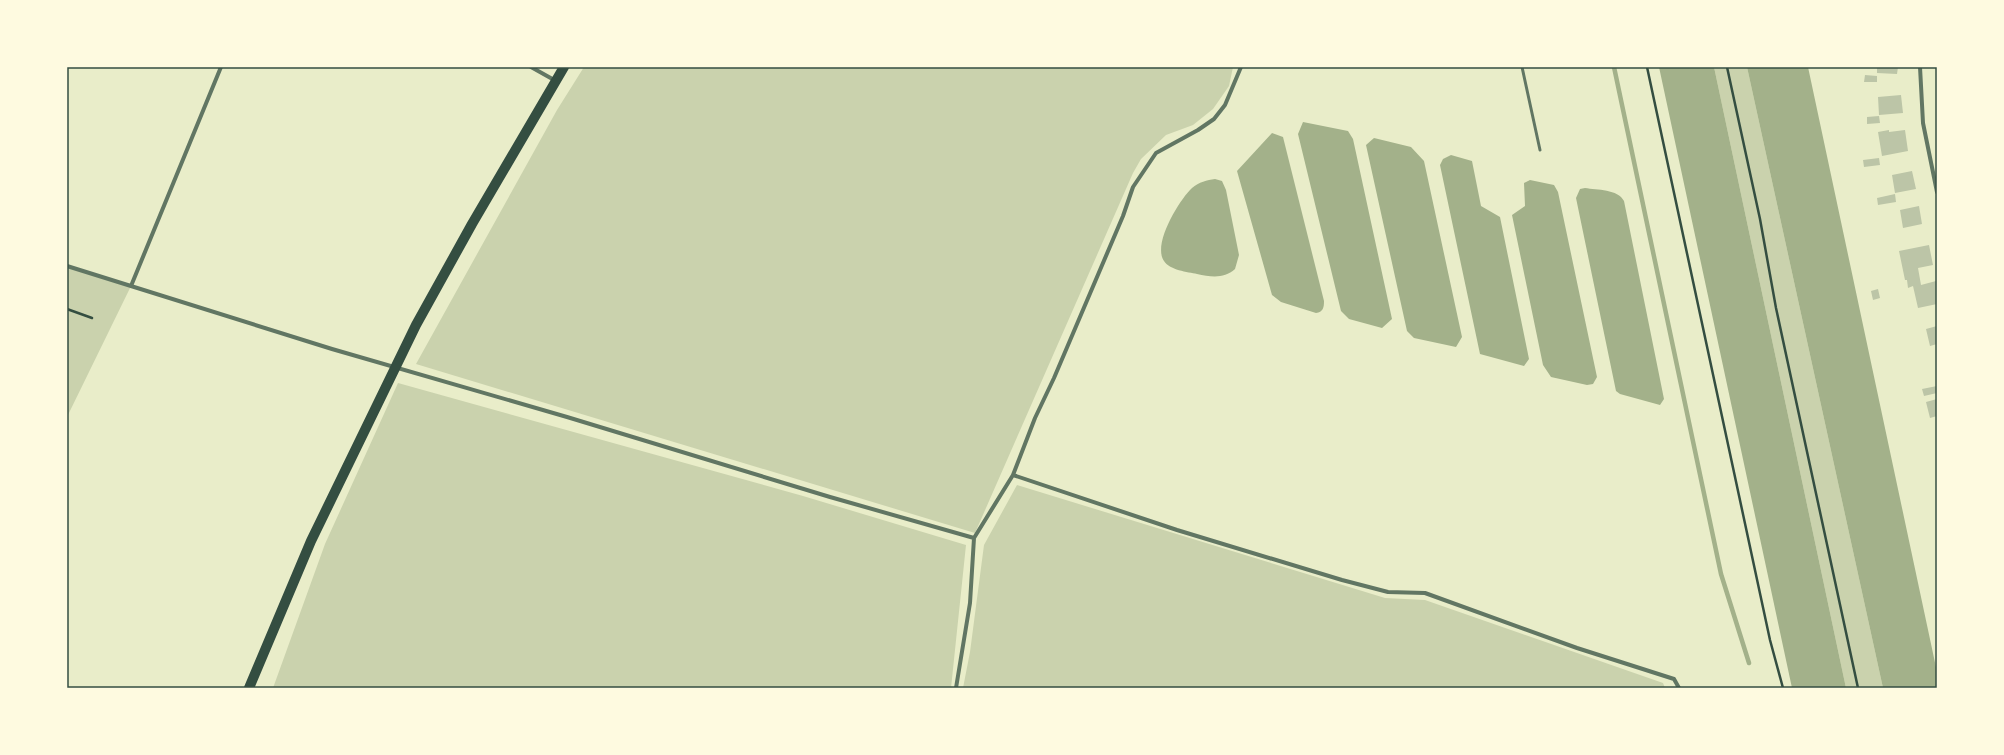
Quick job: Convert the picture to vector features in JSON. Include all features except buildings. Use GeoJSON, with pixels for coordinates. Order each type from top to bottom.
{"type":"FeatureCollection","features":[{"type":"Feature","properties":{"kind":"main road"},"geometry":{"type":"LineString","coordinates":[[249,688],[311,541],[416,325],[564,67]]}},
{"type":"Feature","properties":{"kind":"street"},"geometry":{"type":"LineString","coordinates":[[131,286],[221,67]]}},
{"type":"Feature","properties":{"kind":"street"},"geometry":{"type":"LineString","coordinates":[[531,67],[557,81]]}},
{"type":"Feature","properties":{"kind":"street"},"geometry":{"type":"LineString","coordinates":[[956,688],[970,603],[974,538],[1013,475],[1035,418],[1054,378],[1123,216],[1133,187],[1156,153],[1198,130],[1214,119],[1225,105],[1241,67]]}},
{"type":"Feature","properties":{"kind":"street"},"geometry":{"type":"LineString","coordinates":[[1920,67],[1923,123],[1937,192]]}},
{"type":"Feature","properties":{"kind":"street"},"geometry":{"type":"LineString","coordinates":[[67,266],[332,349],[830,497],[974,538]]}},
{"type":"Feature","properties":{"kind":"street"},"geometry":{"type":"LineString","coordinates":[[1013,475],[1177,530],[1342,580],[1388,592],[1425,594],[1577,648],[1674,679],[1678,688]]}},
{"type":"Feature","properties":{"kind":"lane"},"geometry":{"type":"LineString","coordinates":[[1522,67],[1540,150]]}},
{"type":"Feature","properties":{"kind":"path"},"geometry":{"type":"LineString","coordinates":[[1647,67],[1770,640],[1783,688]]}},
{"type":"Feature","properties":{"kind":"path"},"geometry":{"type":"LineString","coordinates":[[1727,67],[1760,219],[1776,308],[1858,688]]}},
{"type":"Feature","properties":{"kind":"path"},"geometry":{"type":"LineString","coordinates":[[67,309],[92,318]]}},
{"type":"Feature","properties":{"kind":"shaded area"},"geometry":{"type":"Polygon","coordinates":[[[584,67],[1233,67],[1229,86],[1213,109],[1193,125],[1166,135],[1141,159],[1133,173],[975,533],[416,364],[557,110],[584,67]]]}},
{"type":"Feature","properties":{"kind":"shaded area"},"geometry":{"type":"Polygon","coordinates":[[[1659,67],[1714,67],[1846,688],[1792,688],[1659,67]]]}},
{"type":"Feature","properties":{"kind":"shaded area"},"geometry":{"type":"Polygon","coordinates":[[[1714,67],[1747,67],[1883,688],[1846,688],[1714,67]]]}},
{"type":"Feature","properties":{"kind":"shaded area"},"geometry":{"type":"Polygon","coordinates":[[[1747,67],[1808,67],[1937,672],[1937,688],[1883,688],[1747,67]]]}},
{"type":"Feature","properties":{"kind":"shaded area"},"geometry":{"type":"Polygon","coordinates":[[[1303,122],[1348,131],[1353,139],[1392,319],[1382,328],[1349,319],[1341,311],[1298,134],[1303,122]]]}},
{"type":"Feature","properties":{"kind":"shaded area"},"geometry":{"type":"Polygon","coordinates":[[[1272,133],[1283,137],[1324,301],[1323,309],[1320,312],[1316,313],[1281,302],[1272,295],[1237,171],[1272,133]]]}},
{"type":"Feature","properties":{"kind":"shaded area"},"geometry":{"type":"Polygon","coordinates":[[[1374,138],[1411,147],[1424,161],[1462,337],[1456,347],[1414,338],[1407,331],[1366,145],[1374,138]]]}},
{"type":"Feature","properties":{"kind":"shaded area"},"geometry":{"type":"Polygon","coordinates":[[[1451,155],[1472,161],[1481,206],[1500,217],[1529,359],[1524,366],[1480,354],[1440,165],[1443,159],[1451,155]]]}},
{"type":"Feature","properties":{"kind":"shaded area"},"geometry":{"type":"Polygon","coordinates":[[[1215,179],[1222,181],[1226,190],[1239,255],[1235,269],[1222,276],[1212,276],[1174,269],[1166,264],[1161,253],[1164,233],[1169,222],[1181,202],[1192,188],[1197,184],[1215,179]]]}},
{"type":"Feature","properties":{"kind":"shaded area"},"geometry":{"type":"Polygon","coordinates":[[[1530,180],[1554,185],[1558,192],[1597,377],[1593,384],[1587,385],[1551,377],[1543,365],[1512,215],[1525,206],[1524,183],[1530,180]]]}},
{"type":"Feature","properties":{"kind":"shaded area"},"geometry":{"type":"Polygon","coordinates":[[[1585,188],[1612,192],[1621,197],[1624,201],[1664,399],[1660,405],[1620,394],[1616,391],[1576,198],[1580,189],[1585,188]]]}},
{"type":"Feature","properties":{"kind":"shaded area"},"geometry":{"type":"Polygon","coordinates":[[[67,267],[131,286],[67,417],[67,267]]]}},
{"type":"Feature","properties":{"kind":"shaded area"},"geometry":{"type":"Polygon","coordinates":[[[398,383],[803,496],[966,545],[951,688],[273,688],[325,544],[398,383]]]}},
{"type":"Feature","properties":{"kind":"shaded area"},"geometry":{"type":"Polygon","coordinates":[[[1017,485],[1385,598],[1425,600],[1663,683],[1665,688],[963,688],[970,652],[984,545],[1017,485]]]}},
{"type":"Feature","properties":{"kind":"waterway"},"geometry":{"type":"LineString","coordinates":[[1614,67],[1721,574],[1749,663]]}}]}
